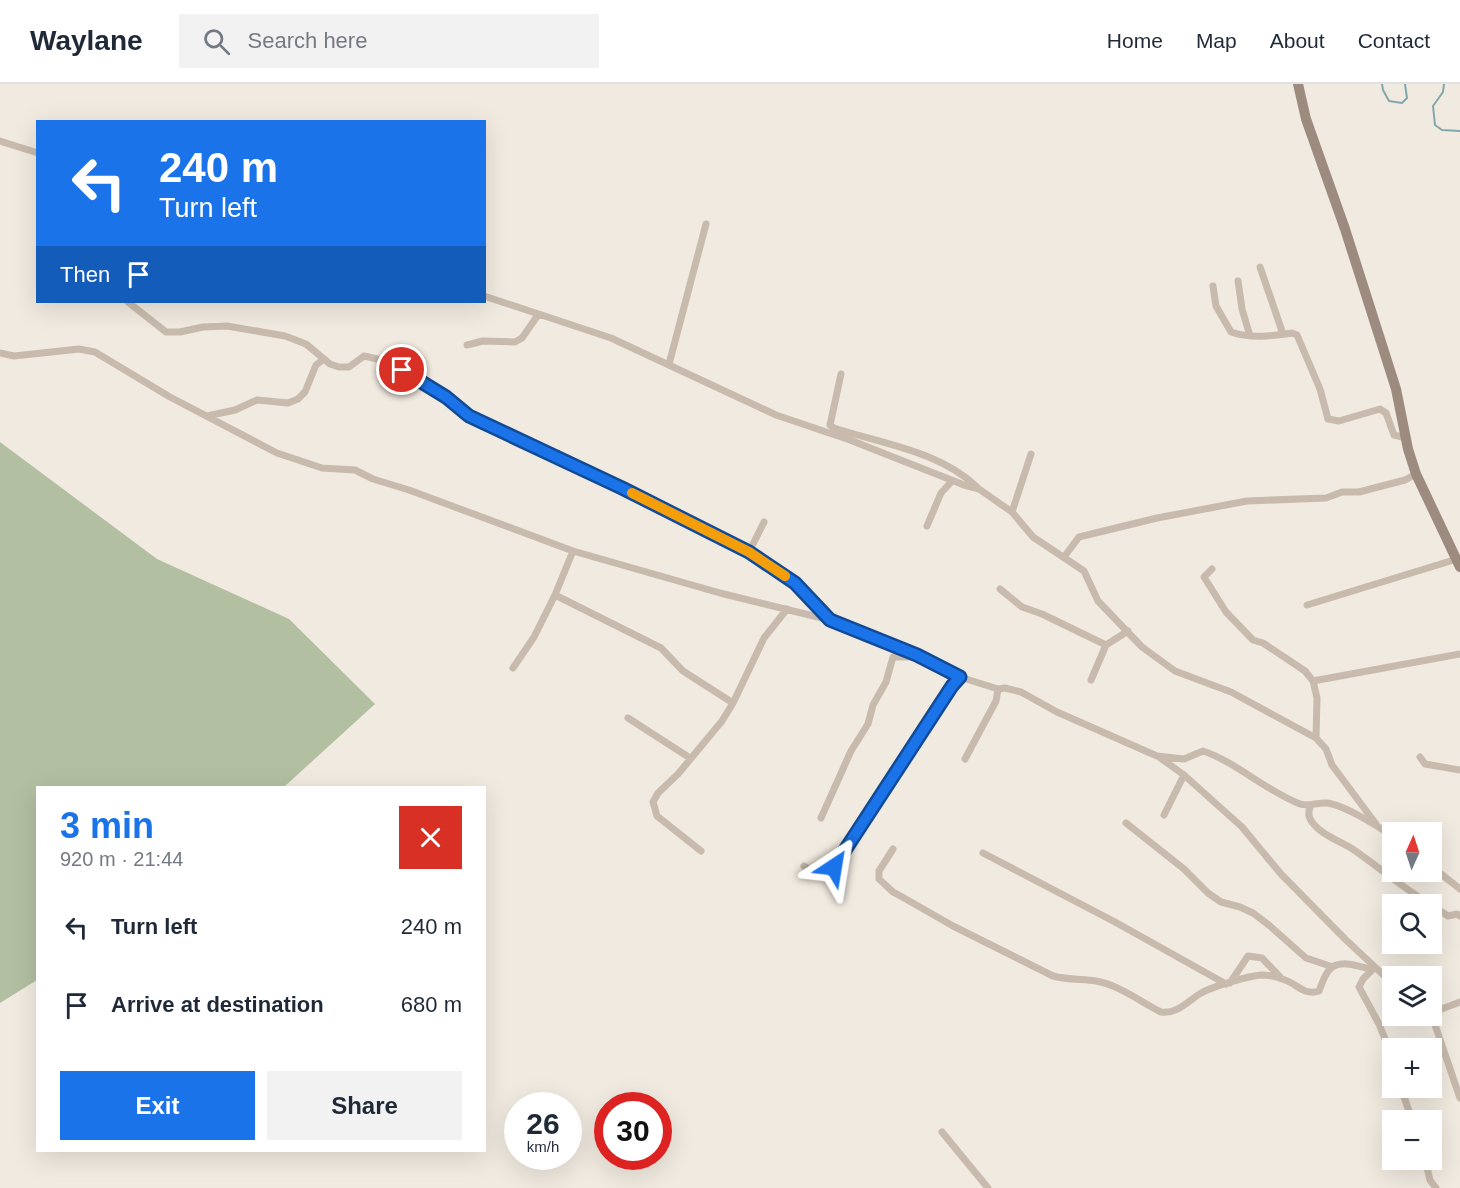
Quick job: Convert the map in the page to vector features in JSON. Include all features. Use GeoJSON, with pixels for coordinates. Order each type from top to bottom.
{"type":"FeatureCollection","features":[{"type":"Feature","properties":{"kind":"main road"},"geometry":{"type":"LineString","coordinates":[[1298,84],[1306,119],[1345,229],[1396,389],[1416,474],[1459,563]]}},
{"type":"Feature","properties":{"kind":"street"},"geometry":{"type":"LineString","coordinates":[[0,141],[36,152]]}},
{"type":"Feature","properties":{"kind":"street"},"geometry":{"type":"LineString","coordinates":[[669,364],[706,224]]}},
{"type":"Feature","properties":{"kind":"street"},"geometry":{"type":"LineString","coordinates":[[1260,267],[1284,334]]}},
{"type":"Feature","properties":{"kind":"street"},"geometry":{"type":"LineString","coordinates":[[1238,280],[1242,309],[1250,336]]}},
{"type":"Feature","properties":{"kind":"street"},"geometry":{"type":"LineString","coordinates":[[1213,286],[1216,306],[1231,332],[1250,336],[1292,333],[1297,335],[1320,390],[1328,419],[1340,421],[1380,409],[1386,413],[1394,435],[1406,438]]}},
{"type":"Feature","properties":{"kind":"street"},"geometry":{"type":"LineString","coordinates":[[486,297],[611,338],[776,415],[850,440],[952,481],[979,489]]}},
{"type":"Feature","properties":{"kind":"street"},"geometry":{"type":"LineString","coordinates":[[129,303],[166,333],[203,327],[240,327],[285,336],[306,344],[324,359],[339,367],[349,367],[364,356],[386,361],[446,397],[469,416],[622,488],[749,552],[795,583],[830,620]]}},
{"type":"Feature","properties":{"kind":"street"},"geometry":{"type":"LineString","coordinates":[[467,345],[483,341],[515,342],[522,338],[538,315]]}},
{"type":"Feature","properties":{"kind":"street"},"geometry":{"type":"LineString","coordinates":[[0,353],[14,356],[79,349],[95,352],[170,397],[277,453],[322,468],[355,470],[373,479],[409,490],[573,551],[830,620],[917,655],[960,677],[998,689],[1005,688],[1021,692],[1057,712],[1157,756],[1184,776],[1242,828],[1281,874],[1382,975]]}},
{"type":"Feature","properties":{"kind":"street"},"geometry":{"type":"LineString","coordinates":[[206,416],[236,410],[257,400],[266,399],[288,403],[298,399],[305,392],[316,365],[324,359]]}},
{"type":"Feature","properties":{"kind":"street"},"geometry":{"type":"LineString","coordinates":[[841,374],[830,424],[834,428],[939,461],[963,474],[979,489],[1012,512],[1034,537],[1084,571],[1098,601],[1142,647],[1175,671],[1231,692],[1316,738],[1326,749],[1332,765],[1382,828]]}},
{"type":"Feature","properties":{"kind":"street"},"geometry":{"type":"LineString","coordinates":[[850,440],[865,438]]}},
{"type":"Feature","properties":{"kind":"street"},"geometry":{"type":"LineString","coordinates":[[1012,512],[1031,454]]}},
{"type":"Feature","properties":{"kind":"street"},"geometry":{"type":"LineString","coordinates":[[1064,557],[1078,537],[1146,520],[1247,501],[1326,498],[1342,492],[1359,492],[1405,480],[1416,474]]}},
{"type":"Feature","properties":{"kind":"street"},"geometry":{"type":"LineString","coordinates":[[927,526],[941,493],[952,481]]}},
{"type":"Feature","properties":{"kind":"street"},"geometry":{"type":"LineString","coordinates":[[749,552],[764,522]]}},
{"type":"Feature","properties":{"kind":"street"},"geometry":{"type":"LineString","coordinates":[[513,668],[534,636],[555,595],[573,551]]}},
{"type":"Feature","properties":{"kind":"street"},"geometry":{"type":"LineString","coordinates":[[1307,605],[1459,563]]}},
{"type":"Feature","properties":{"kind":"street"},"geometry":{"type":"LineString","coordinates":[[1212,569],[1204,577],[1226,612],[1253,640],[1263,643],[1305,671],[1312,681],[1317,698],[1316,738]]}},
{"type":"Feature","properties":{"kind":"street"},"geometry":{"type":"LineString","coordinates":[[1000,589],[1022,607],[1106,645]]}},
{"type":"Feature","properties":{"kind":"street"},"geometry":{"type":"LineString","coordinates":[[555,595],[661,648],[683,671],[733,703]]}},
{"type":"Feature","properties":{"kind":"street"},"geometry":{"type":"LineString","coordinates":[[701,850],[657,816],[653,807],[658,793],[678,774],[722,721],[764,638],[787,609]]}},
{"type":"Feature","properties":{"kind":"street"},"geometry":{"type":"LineString","coordinates":[[1091,680],[1106,645],[1128,631]]}},
{"type":"Feature","properties":{"kind":"street"},"geometry":{"type":"LineString","coordinates":[[1312,681],[1460,654]]}},
{"type":"Feature","properties":{"kind":"street"},"geometry":{"type":"LineString","coordinates":[[821,818],[851,751],[868,723],[873,705],[886,682],[890,662],[893,657],[917,655]]}},
{"type":"Feature","properties":{"kind":"street"},"geometry":{"type":"LineString","coordinates":[[804,866],[822,876],[828,876],[960,677]]}},
{"type":"Feature","properties":{"kind":"street"},"geometry":{"type":"LineString","coordinates":[[965,759],[996,701],[998,689]]}},
{"type":"Feature","properties":{"kind":"street"},"geometry":{"type":"LineString","coordinates":[[628,718],[690,758]]}},
{"type":"Feature","properties":{"kind":"street"},"geometry":{"type":"LineString","coordinates":[[1157,756],[1184,759],[1203,751],[1218,756],[1231,766],[1302,805],[1328,803],[1377,824]]}},
{"type":"Feature","properties":{"kind":"street"},"geometry":{"type":"LineString","coordinates":[[1420,757],[1425,764],[1460,770]]}},
{"type":"Feature","properties":{"kind":"street"},"geometry":{"type":"LineString","coordinates":[[1164,815],[1184,776]]}},
{"type":"Feature","properties":{"kind":"street"},"geometry":{"type":"LineString","coordinates":[[1311,805],[1308,811],[1311,821],[1317,828],[1353,849],[1412,894]]}},
{"type":"Feature","properties":{"kind":"street"},"geometry":{"type":"LineString","coordinates":[[1126,823],[1184,869],[1208,893],[1221,902],[1252,913],[1306,958],[1333,967]]}},
{"type":"Feature","properties":{"kind":"street"},"geometry":{"type":"LineString","coordinates":[[893,849],[879,871],[879,879],[893,892],[953,926],[1053,976],[1070,980],[1098,981],[1161,1012],[1170,1013],[1199,994],[1228,983],[1261,975],[1281,978]]}},
{"type":"Feature","properties":{"kind":"street"},"geometry":{"type":"LineString","coordinates":[[983,853],[1228,983]]}},
{"type":"Feature","properties":{"kind":"street"},"geometry":{"type":"LineString","coordinates":[[1442,875],[1460,889]]}},
{"type":"Feature","properties":{"kind":"street"},"geometry":{"type":"LineString","coordinates":[[1442,912],[1448,916],[1457,914],[1460,916]]}},
{"type":"Feature","properties":{"kind":"street"},"geometry":{"type":"LineString","coordinates":[[1228,983],[1248,956],[1262,958],[1281,978],[1313,993],[1319,991],[1324,976],[1333,967],[1341,964],[1373,968]]}},
{"type":"Feature","properties":{"kind":"street"},"geometry":{"type":"LineString","coordinates":[[1373,968],[1359,987],[1383,1038]]}},
{"type":"Feature","properties":{"kind":"street"},"geometry":{"type":"LineString","coordinates":[[1442,1009],[1460,1002]]}},
{"type":"Feature","properties":{"kind":"street"},"geometry":{"type":"LineString","coordinates":[[1435,1026],[1460,1098]]}},
{"type":"Feature","properties":{"kind":"street"},"geometry":{"type":"LineString","coordinates":[[942,1132],[988,1188]]}},
{"type":"Feature","properties":{"kind":"street"},"geometry":{"type":"LineString","coordinates":[[1428,1170],[1430,1180],[1436,1188]]}},
{"type":"Feature","properties":{"kind":"green space"},"geometry":{"type":"Polygon","coordinates":[[[0,442],[157,559],[289,619],[375,704],[285,786],[36,786],[36,981],[0,1003],[0,442]]]}},
{"type":"Feature","properties":{"kind":"waterway"},"geometry":{"type":"LineString","coordinates":[[1382,84],[1389,101],[1402,103],[1407,98],[1405,84]]}},
{"type":"Feature","properties":{"kind":"waterway"},"geometry":{"type":"LineString","coordinates":[[1444,84],[1443,92],[1433,106],[1435,125],[1442,130],[1460,131]]}},
{"type":"Feature","properties":{"kind":"slow traffic"},"geometry":{"type":"LineString","coordinates":[[632,493],[749,552],[785,576]]}},
{"type":"Feature","properties":{"kind":"route"},"geometry":{"type":"LineString","coordinates":[[402,370],[446,397],[469,416],[622,488],[749,552],[795,583],[830,620],[917,655],[960,677],[834,867]]}}]}
